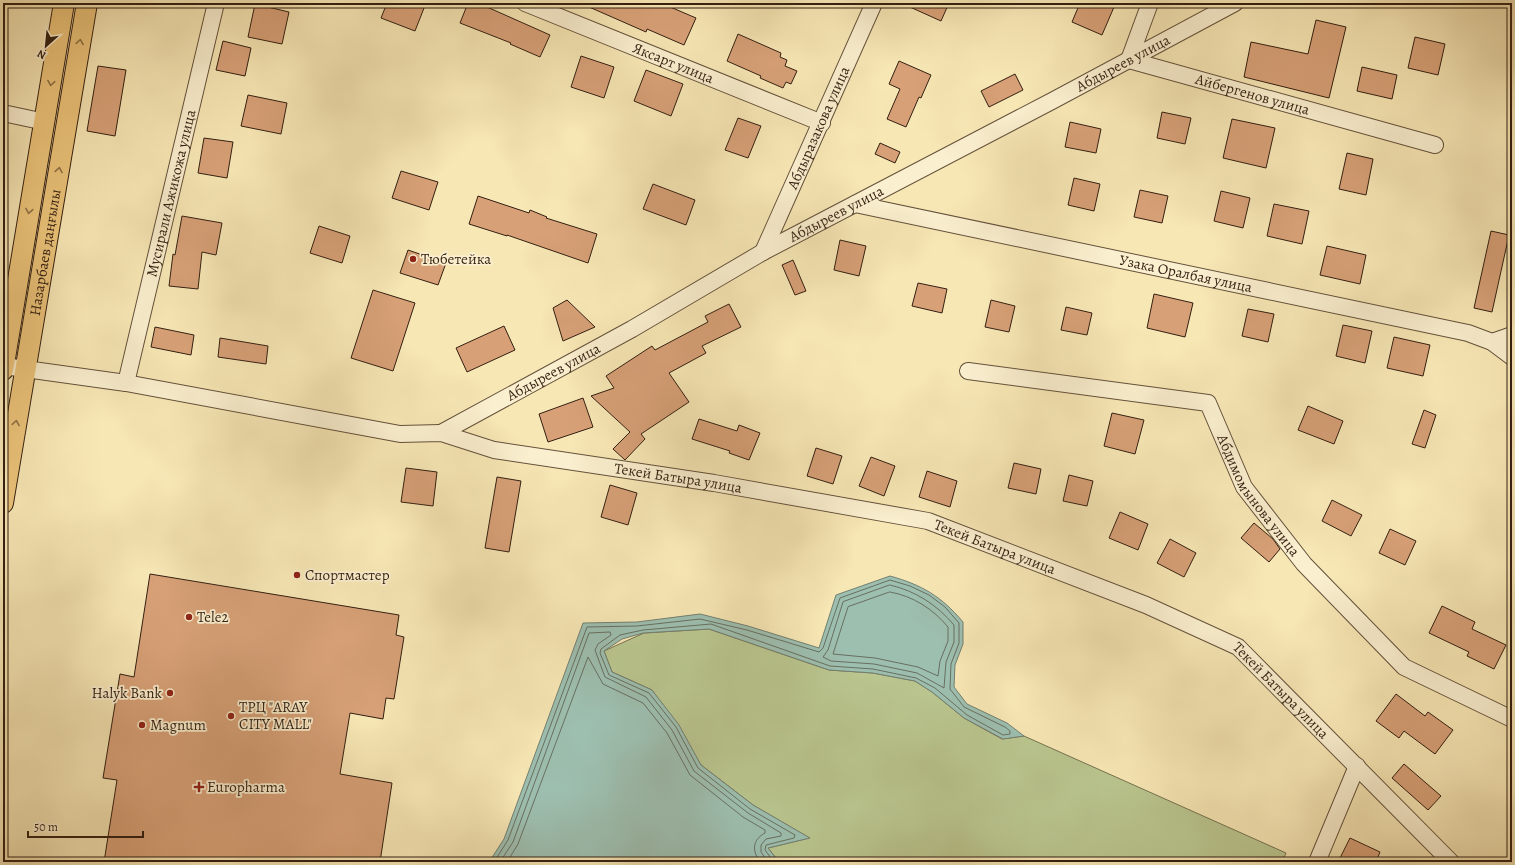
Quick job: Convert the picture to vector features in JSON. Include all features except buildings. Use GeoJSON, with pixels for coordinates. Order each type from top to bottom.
{"type":"FeatureCollection","features":[{"type":"Feature","properties":{"kind":"main road","name":"Назарбаев даңғылы"},"geometry":{"type":"LineString","coordinates":[[3,368],[64,3]]}},
{"type":"Feature","properties":{"kind":"main road","name":"Назарбаев даңғылы"},"geometry":{"type":"LineString","coordinates":[[3,503],[86,3]]}},
{"type":"Feature","properties":{"kind":"street","name":"Мусирали Ажикожа улица"},"geometry":{"type":"LineString","coordinates":[[126,384],[216,3]]}},
{"type":"Feature","properties":{"kind":"street","name":"Яксарт улица"},"geometry":{"type":"LineString","coordinates":[[524,3],[822,122]]}},
{"type":"Feature","properties":{"kind":"street","name":"Абдыразакова улица"},"geometry":{"type":"LineString","coordinates":[[763,252],[874,3]]}},
{"type":"Feature","properties":{"kind":"street"},"geometry":{"type":"LineString","coordinates":[[1129,60],[1150,3]]}},
{"type":"Feature","properties":{"kind":"street","name":"Абдыреев улица"},"geometry":{"type":"LineString","coordinates":[[441,433],[632,329],[763,252],[1235,3]]}},
{"type":"Feature","properties":{"kind":"street","name":"Айбергенов улица"},"geometry":{"type":"LineString","coordinates":[[1129,60],[1435,144]]}},
{"type":"Feature","properties":{"kind":"street"},"geometry":{"type":"LineString","coordinates":[[3,113],[45,122]]}},
{"type":"Feature","properties":{"kind":"street","name":"Узака Оралбая улица"},"geometry":{"type":"LineString","coordinates":[[855,204],[1468,333],[1492,342],[1512,357]]}},
{"type":"Feature","properties":{"kind":"street"},"geometry":{"type":"LineString","coordinates":[[1492,342],[1512,335]]}},
{"type":"Feature","properties":{"kind":"street"},"geometry":{"type":"LineString","coordinates":[[3,368],[126,384],[400,434],[441,433]]}},
{"type":"Feature","properties":{"kind":"street","name":"Абдимомынова улица"},"geometry":{"type":"LineString","coordinates":[[968,371],[1208,403],[1244,487],[1304,564],[1404,667],[1512,719]]}},
{"type":"Feature","properties":{"kind":"street","name":"Текей Батыра улица"},"geometry":{"type":"LineString","coordinates":[[441,433],[494,450],[714,483],[928,522],[1146,605],[1238,647],[1451,862]]}},
{"type":"Feature","properties":{"kind":"street"},"geometry":{"type":"LineString","coordinates":[[1317,862],[1357,766]]}},
{"type":"Feature","properties":{"kind":"green space"},"geometry":{"type":"Polygon","coordinates":[[[709,629],[829,670],[873,673],[915,681],[932,692],[964,718],[1002,739],[1024,736],[1286,853],[1282,862],[779,862],[768,848],[809,838],[753,805],[701,765],[652,690],[612,672],[604,651],[644,633],[709,629]]]}},
{"type":"Feature","properties":{"kind":"water"},"geometry":{"type":"Polygon","coordinates":[[[890,576],[912,583],[939,598],[963,622],[963,644],[955,665],[954,687],[967,704],[1007,723],[1024,736],[1003,739],[964,718],[932,692],[915,681],[873,673],[829,670],[709,629],[643,633],[622,639],[604,651],[612,672],[652,690],[679,725],[701,765],[753,805],[810,838],[768,848],[779,862],[489,862],[504,839],[583,623],[637,622],[700,614],[748,626],[819,648],[836,595],[890,576]]]}},
{"type":"Feature","properties":{"kind":"place","name":"Тюбетейка"},"geometry":{"type":"Point","coordinates":[413,259]}},
{"type":"Feature","properties":{"kind":"place","name":"Спортмастер"},"geometry":{"type":"Point","coordinates":[297,575]}},
{"type":"Feature","properties":{"kind":"place","name":"Tele2"},"geometry":{"type":"Point","coordinates":[189,617]}},
{"type":"Feature","properties":{"kind":"place","name":"Halyk Bank"},"geometry":{"type":"Point","coordinates":[170,693]}},
{"type":"Feature","properties":{"kind":"place","name":"ТРЦ \"ARAY CITY MALL\""},"geometry":{"type":"Point","coordinates":[231,716]}},
{"type":"Feature","properties":{"kind":"place","name":"Magnum"},"geometry":{"type":"Point","coordinates":[142,725]}},
{"type":"Feature","properties":{"kind":"place","name":"Europharma"},"geometry":{"type":"Point","coordinates":[199,787]}}]}
